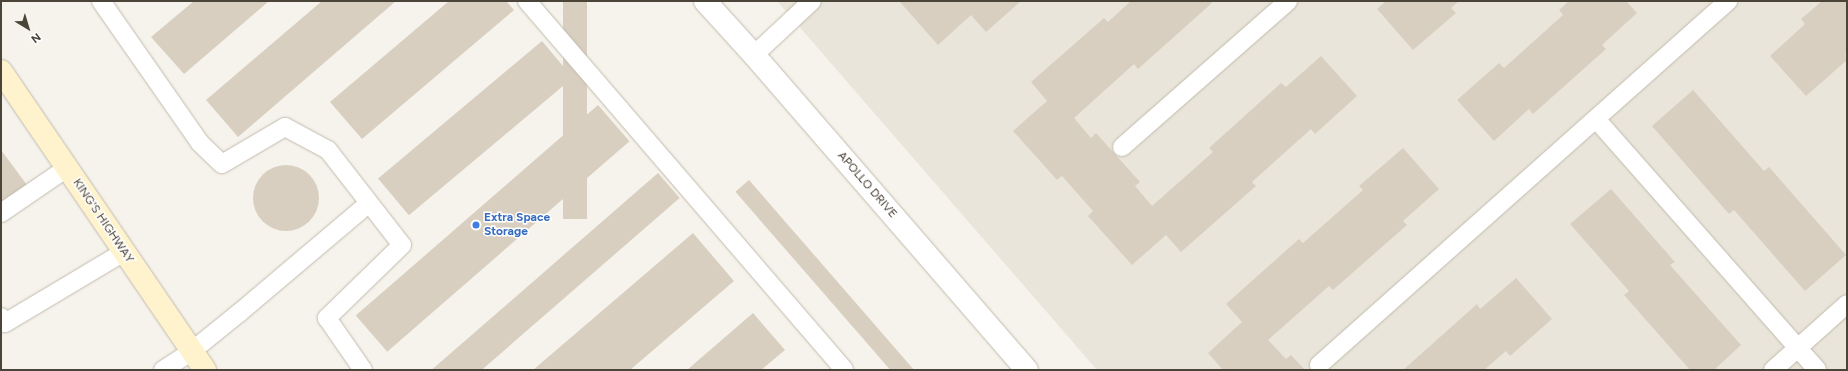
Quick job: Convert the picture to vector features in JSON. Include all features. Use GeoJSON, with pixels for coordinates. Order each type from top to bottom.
{"type":"FeatureCollection","features":[{"type":"Feature","properties":{"kind":"street","name":"APOLLO DRIVE"},"geometry":{"type":"LineString","coordinates":[[705,1],[754,55],[1027,370]]}},
{"type":"Feature","properties":{"kind":"street","name":"KING'S HIGHWAY"},"geometry":{"type":"LineString","coordinates":[[3,80],[67,168],[205,370]]}},
{"type":"Feature","properties":{"kind":"lane"},"geometry":{"type":"LineString","coordinates":[[101,1],[200,143],[222,164],[285,127],[328,150],[402,245],[327,318],[363,370]]}},
{"type":"Feature","properties":{"kind":"lane"},"geometry":{"type":"LineString","coordinates":[[527,1],[844,370]]}},
{"type":"Feature","properties":{"kind":"lane"},"geometry":{"type":"LineString","coordinates":[[754,55],[812,1]]}},
{"type":"Feature","properties":{"kind":"lane"},"geometry":{"type":"LineString","coordinates":[[1122,147],[1288,1]]}},
{"type":"Feature","properties":{"kind":"lane"},"geometry":{"type":"LineString","coordinates":[[1319,365],[1555,153],[1596,119],[1728,1]]}},
{"type":"Feature","properties":{"kind":"lane"},"geometry":{"type":"LineString","coordinates":[[1596,119],[1817,370]]}},
{"type":"Feature","properties":{"kind":"lane"},"geometry":{"type":"LineString","coordinates":[[1,213],[67,168]]}},
{"type":"Feature","properties":{"kind":"lane"},"geometry":{"type":"LineString","coordinates":[[163,370],[192,351],[239,313],[369,203]]}},
{"type":"Feature","properties":{"kind":"lane"},"geometry":{"type":"LineString","coordinates":[[3,320],[124,252]]}},
{"type":"Feature","properties":{"kind":"lane"},"geometry":{"type":"LineString","coordinates":[[1773,370],[1847,304]]}},
{"type":"Feature","properties":{"kind":"shaded area"},"geometry":{"type":"Polygon","coordinates":[[[777,1],[1847,1],[1847,370],[1097,370],[777,1]]]}},
{"type":"Feature","properties":{"kind":"building"},"geometry":{"type":"Polygon","coordinates":[[[194,1],[269,1],[184,74],[151,37],[194,1]]]}},
{"type":"Feature","properties":{"kind":"building"},"geometry":{"type":"Polygon","coordinates":[[[322,1],[396,1],[238,137],[206,100],[322,1]]]}},
{"type":"Feature","properties":{"kind":"building"},"geometry":{"type":"Polygon","coordinates":[[[449,1],[506,1],[514,10],[362,139],[330,102],[449,1]]]}},
{"type":"Feature","properties":{"kind":"building"},"geometry":{"type":"Polygon","coordinates":[[[563,1],[587,1],[587,219],[563,219],[563,1]]]}},
{"type":"Feature","properties":{"kind":"building"},"geometry":{"type":"Polygon","coordinates":[[[899,1],[1021,1],[986,32],[971,15],[938,45],[899,1]]]}},
{"type":"Feature","properties":{"kind":"building"},"geometry":{"type":"Polygon","coordinates":[[[1131,1],[1210,1],[1212,3],[1138,69],[1134,64],[1074,118],[1091,138],[1096,133],[1140,182],[1135,186],[1152,206],[1213,152],[1209,148],[1281,83],[1286,87],[1321,56],[1357,96],[1315,134],[1311,129],[1252,182],[1256,186],[1181,252],[1166,235],[1132,265],[1088,216],[1093,211],[1062,176],[1057,180],[1013,131],[1047,101],[1031,82],[1104,18],[1108,22],[1131,1]]]}},
{"type":"Feature","properties":{"kind":"building"},"geometry":{"type":"Polygon","coordinates":[[[1386,1],[1459,1],[1451,8],[1456,13],[1413,50],[1377,9],[1386,1]]]}},
{"type":"Feature","properties":{"kind":"building"},"geometry":{"type":"Polygon","coordinates":[[[1569,1],[1626,1],[1637,13],[1602,45],[1606,49],[1533,114],[1529,109],[1494,141],[1457,100],[1499,63],[1504,68],[1563,15],[1559,10],[1569,1]]]}},
{"type":"Feature","properties":{"kind":"building"},"geometry":{"type":"Polygon","coordinates":[[[1822,1],[1847,1],[1847,53],[1845,54],[1847,60],[1806,96],[1770,56],[1805,24],[1801,19],[1822,1]]]}},
{"type":"Feature","properties":{"kind":"building"},"geometry":{"type":"Polygon","coordinates":[[[542,41],[573,78],[409,215],[378,179],[542,41]]]}},
{"type":"Feature","properties":{"kind":"building"},"geometry":{"type":"Polygon","coordinates":[[[1693,90],[1764,171],[1769,167],[1846,255],[1805,291],[1734,210],[1729,214],[1652,126],[1693,90]]]}},
{"type":"Feature","properties":{"kind":"building"},"geometry":{"type":"Polygon","coordinates":[[[598,105],[629,141],[387,352],[356,316],[598,105]]]}},
{"type":"Feature","properties":{"kind":"building"},"geometry":{"type":"Polygon","coordinates":[[[1403,148],[1439,189],[1403,221],[1407,225],[1333,290],[1329,286],[1268,340],[1286,359],[1291,355],[1305,370],[1223,370],[1208,353],[1242,322],[1226,304],[1299,239],[1303,243],[1363,190],[1359,186],[1403,148]]]}},
{"type":"Feature","properties":{"kind":"building"},"geometry":{"type":"Polygon","coordinates":[[[1,150],[30,189],[1,210],[1,150]]]}},
{"type":"Feature","properties":{"kind":"building"},"geometry":{"type":"Polygon","coordinates":[[[279,165],[293,165],[305,170],[314,179],[319,191],[317,211],[310,222],[293,231],[279,231],[267,226],[258,217],[253,205],[253,191],[258,179],[267,170],[279,165]]]}},
{"type":"Feature","properties":{"kind":"building"},"geometry":{"type":"Polygon","coordinates":[[[658,173],[680,198],[482,370],[431,370],[658,173]]]}},
{"type":"Feature","properties":{"kind":"building"},"geometry":{"type":"Polygon","coordinates":[[[749,180],[914,369],[890,370],[735,192],[749,180]]]}},
{"type":"Feature","properties":{"kind":"building"},"geometry":{"type":"Polygon","coordinates":[[[1611,189],[1675,262],[1670,265],[1741,345],[1714,370],[1690,370],[1624,295],[1629,291],[1570,224],[1611,189]]]}},
{"type":"Feature","properties":{"kind":"building"},"geometry":{"type":"Polygon","coordinates":[[[693,233],[734,281],[630,370],[533,370],[693,233]]]}},
{"type":"Feature","properties":{"kind":"building"},"geometry":{"type":"Polygon","coordinates":[[[1516,278],[1552,319],[1510,356],[1506,351],[1484,370],[1403,370],[1477,304],[1480,309],[1516,278]]]}},
{"type":"Feature","properties":{"kind":"building"},"geometry":{"type":"Polygon","coordinates":[[[753,313],[785,350],[761,370],[687,370],[753,313]]]}},
{"type":"Feature","properties":{"kind":"place","name":"Extra Space Storage"},"geometry":{"type":"Point","coordinates":[476,225]}}]}
